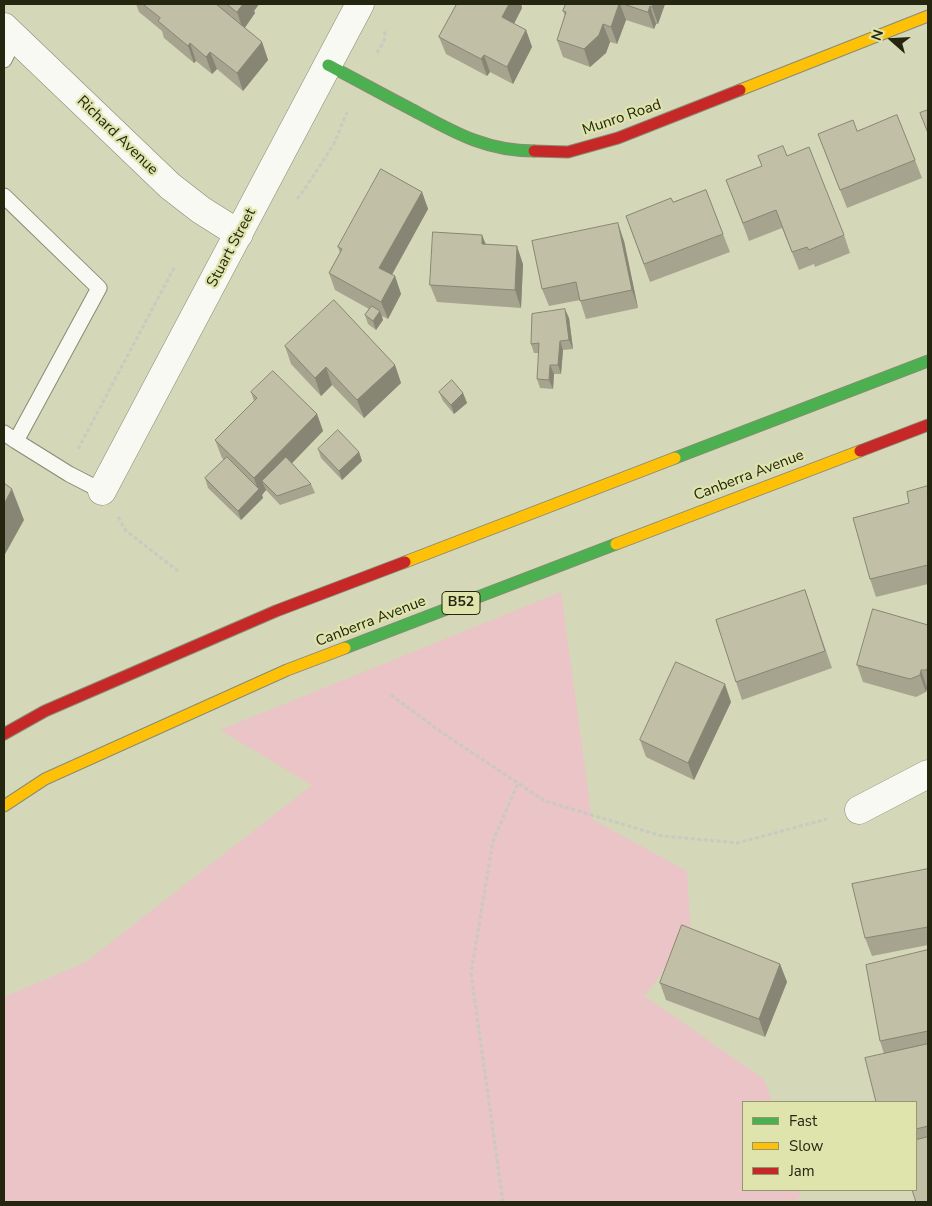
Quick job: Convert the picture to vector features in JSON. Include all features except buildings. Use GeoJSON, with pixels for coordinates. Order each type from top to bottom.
{"type":"FeatureCollection","features":[{"type":"Feature","properties":{"kind":"main road","name":"Munro Road"},"geometry":{"type":"LineString","coordinates":[[328,65],[462,136],[512,151],[568,152],[618,138],[928,16]]}},
{"type":"Feature","properties":{"kind":"main road"},"geometry":{"type":"LineString","coordinates":[[4,734],[46,711],[276,611],[928,361]]}},
{"type":"Feature","properties":{"kind":"main road","name":"Canberra Avenue"},"geometry":{"type":"LineString","coordinates":[[4,806],[45,779],[287,670],[928,425]]}},
{"type":"Feature","properties":{"kind":"street","name":"Stuart Street"},"geometry":{"type":"LineString","coordinates":[[102,491],[360,4]]}},
{"type":"Feature","properties":{"kind":"street","name":"Richard Avenue"},"geometry":{"type":"LineString","coordinates":[[8,42],[170,186],[201,210],[239,234]]}},
{"type":"Feature","properties":{"kind":"street"},"geometry":{"type":"LineString","coordinates":[[859,810],[928,774]]}},
{"type":"Feature","properties":{"kind":"lane"},"geometry":{"type":"LineString","coordinates":[[4,196],[99,288],[10,437],[66,472],[102,491]]}},
{"type":"Feature","properties":{"kind":"path"},"geometry":{"type":"LineString","coordinates":[[66,472],[174,268]]}},
{"type":"Feature","properties":{"kind":"path"},"geometry":{"type":"LineString","coordinates":[[102,491],[126,531],[178,571]]}},
{"type":"Feature","properties":{"kind":"path"},"geometry":{"type":"LineString","coordinates":[[391,695],[441,732],[546,801],[662,836],[737,844],[859,810]]}},
{"type":"Feature","properties":{"kind":"path"},"geometry":{"type":"LineString","coordinates":[[502,1202],[471,973],[492,841],[518,783]]}},
{"type":"Feature","properties":{"kind":"shaded area"},"geometry":{"type":"Polygon","coordinates":[[[561,592],[592,819],[687,871],[691,936],[644,996],[764,1079],[772,1101],[742,1101],[742,1191],[799,1191],[801,1195],[795,1202],[4,1202],[4,997],[86,962],[312,785],[220,730],[561,592]]]}},
{"type":"Feature","properties":{"kind":"traffic: fast"},"geometry":{"type":"LineString","coordinates":[[328,65],[454,132],[499,148],[534,151]]}},
{"type":"Feature","properties":{"kind":"traffic: fast"},"geometry":{"type":"LineString","coordinates":[[675,458],[928,361]]}},
{"type":"Feature","properties":{"kind":"traffic: fast"},"geometry":{"type":"LineString","coordinates":[[345,648],[616,544]]}},
{"type":"Feature","properties":{"kind":"traffic: slow"},"geometry":{"type":"LineString","coordinates":[[740,90],[928,16]]}},
{"type":"Feature","properties":{"kind":"traffic: slow"},"geometry":{"type":"LineString","coordinates":[[616,544],[860,451]]}},
{"type":"Feature","properties":{"kind":"traffic: slow"},"geometry":{"type":"LineString","coordinates":[[405,562],[675,458]]}},
{"type":"Feature","properties":{"kind":"traffic: slow"},"geometry":{"type":"LineString","coordinates":[[4,806],[45,779],[287,670],[345,648]]}},
{"type":"Feature","properties":{"kind":"traffic: jam"},"geometry":{"type":"LineString","coordinates":[[534,151],[568,152],[618,138],[740,90]]}},
{"type":"Feature","properties":{"kind":"traffic: jam"},"geometry":{"type":"LineString","coordinates":[[860,451],[928,425]]}},
{"type":"Feature","properties":{"kind":"traffic: jam"},"geometry":{"type":"LineString","coordinates":[[4,734],[45,711],[276,611],[405,562]]}}]}
